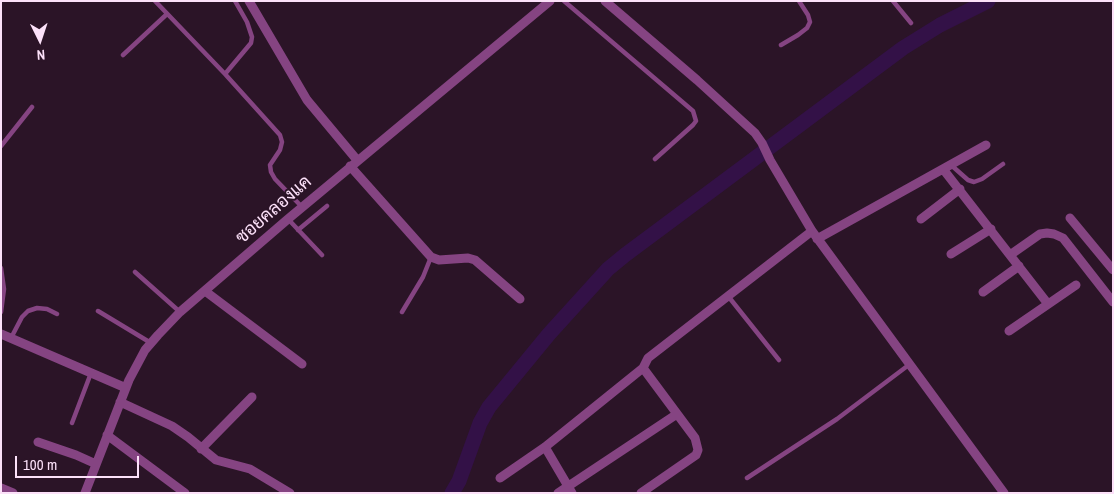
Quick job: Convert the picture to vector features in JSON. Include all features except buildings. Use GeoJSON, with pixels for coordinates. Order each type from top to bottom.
{"type":"FeatureCollection","features":[{"type":"Feature","properties":{"kind":"street"},"geometry":{"type":"LineString","coordinates":[[249,1],[307,100],[354,163],[432,256],[439,260],[468,258],[475,260],[520,299]]}},
{"type":"Feature","properties":{"kind":"street","name":"ซอยคลองแค"},"geometry":{"type":"LineString","coordinates":[[89,491],[96,464],[126,388],[145,350],[158,334],[180,312],[302,207],[550,1]]}},
{"type":"Feature","properties":{"kind":"street"},"geometry":{"type":"LineString","coordinates":[[605,1],[755,132],[817,239],[1004,493]]}},
{"type":"Feature","properties":{"kind":"street"},"geometry":{"type":"LineString","coordinates":[[817,239],[986,145]]}},
{"type":"Feature","properties":{"kind":"street"},"geometry":{"type":"LineString","coordinates":[[947,167],[960,190],[1048,304]]}},
{"type":"Feature","properties":{"kind":"street"},"geometry":{"type":"LineString","coordinates":[[921,220],[960,190]]}},
{"type":"Feature","properties":{"kind":"street"},"geometry":{"type":"LineString","coordinates":[[1070,218],[1113,270]]}},
{"type":"Feature","properties":{"kind":"street"},"geometry":{"type":"LineString","coordinates":[[951,254],[991,229]]}},
{"type":"Feature","properties":{"kind":"street"},"geometry":{"type":"LineString","coordinates":[[500,478],[545,447],[643,368],[652,355],[812,231]]}},
{"type":"Feature","properties":{"kind":"street"},"geometry":{"type":"LineString","coordinates":[[1010,255],[1040,234],[1054,234],[1063,238],[1113,302]]}},
{"type":"Feature","properties":{"kind":"street"},"geometry":{"type":"LineString","coordinates":[[983,292],[1019,266]]}},
{"type":"Feature","properties":{"kind":"street"},"geometry":{"type":"LineString","coordinates":[[1009,330],[1076,284]]}},
{"type":"Feature","properties":{"kind":"street"},"geometry":{"type":"LineString","coordinates":[[205,291],[302,364]]}},
{"type":"Feature","properties":{"kind":"street"},"geometry":{"type":"LineString","coordinates":[[1,334],[126,388]]}},
{"type":"Feature","properties":{"kind":"street"},"geometry":{"type":"LineString","coordinates":[[641,493],[691,459],[698,450],[695,438],[643,368]]}},
{"type":"Feature","properties":{"kind":"street"},"geometry":{"type":"LineString","coordinates":[[201,449],[252,398]]}},
{"type":"Feature","properties":{"kind":"street"},"geometry":{"type":"LineString","coordinates":[[120,402],[172,426],[216,460],[250,469],[290,493]]}},
{"type":"Feature","properties":{"kind":"street"},"geometry":{"type":"LineString","coordinates":[[558,493],[570,489],[677,414]]}},
{"type":"Feature","properties":{"kind":"street"},"geometry":{"type":"LineString","coordinates":[[107,436],[185,493]]}},
{"type":"Feature","properties":{"kind":"street"},"geometry":{"type":"LineString","coordinates":[[38,442],[96,464]]}},
{"type":"Feature","properties":{"kind":"street"},"geometry":{"type":"LineString","coordinates":[[545,447],[570,489]]}},
{"type":"Feature","properties":{"kind":"lane"},"geometry":{"type":"LineString","coordinates":[[155,1],[280,135],[282,142],[280,150],[270,166],[271,172],[275,179],[302,207]]}},
{"type":"Feature","properties":{"kind":"lane"},"geometry":{"type":"LineString","coordinates":[[225,74],[251,43],[252,37],[247,22],[235,1]]}},
{"type":"Feature","properties":{"kind":"lane"},"geometry":{"type":"LineString","coordinates":[[564,1],[693,111],[696,121],[693,125],[655,159]]}},
{"type":"Feature","properties":{"kind":"lane"},"geometry":{"type":"LineString","coordinates":[[781,45],[798,35],[810,22],[799,1]]}},
{"type":"Feature","properties":{"kind":"lane"},"geometry":{"type":"LineString","coordinates":[[893,1],[911,23]]}},
{"type":"Feature","properties":{"kind":"lane"},"geometry":{"type":"LineString","coordinates":[[123,55],[167,14]]}},
{"type":"Feature","properties":{"kind":"lane"},"geometry":{"type":"LineString","coordinates":[[1,146],[32,107]]}},
{"type":"Feature","properties":{"kind":"lane"},"geometry":{"type":"LineString","coordinates":[[947,167],[974,182],[982,179],[1003,164]]}},
{"type":"Feature","properties":{"kind":"lane"},"geometry":{"type":"LineString","coordinates":[[298,230],[327,206]]}},
{"type":"Feature","properties":{"kind":"lane"},"geometry":{"type":"LineString","coordinates":[[288,219],[322,255]]}},
{"type":"Feature","properties":{"kind":"lane"},"geometry":{"type":"LineString","coordinates":[[402,312],[432,256]]}},
{"type":"Feature","properties":{"kind":"lane"},"geometry":{"type":"LineString","coordinates":[[1,268],[4,289],[1,312]]}},
{"type":"Feature","properties":{"kind":"lane"},"geometry":{"type":"LineString","coordinates":[[135,272],[180,312]]}},
{"type":"Feature","properties":{"kind":"lane"},"geometry":{"type":"LineString","coordinates":[[728,296],[779,360]]}},
{"type":"Feature","properties":{"kind":"lane"},"geometry":{"type":"LineString","coordinates":[[11,338],[22,317],[28,311],[37,308],[47,309],[56,314]]}},
{"type":"Feature","properties":{"kind":"lane"},"geometry":{"type":"LineString","coordinates":[[98,311],[152,343]]}},
{"type":"Feature","properties":{"kind":"lane"},"geometry":{"type":"LineString","coordinates":[[747,478],[837,419],[910,364]]}},
{"type":"Feature","properties":{"kind":"lane"},"geometry":{"type":"LineString","coordinates":[[72,423],[91,372]]}},
{"type":"Feature","properties":{"kind":"waterway"},"geometry":{"type":"LineString","coordinates":[[452,493],[459,481],[480,423],[489,407],[549,334],[608,269],[903,48],[940,25],[988,1]]}}]}
